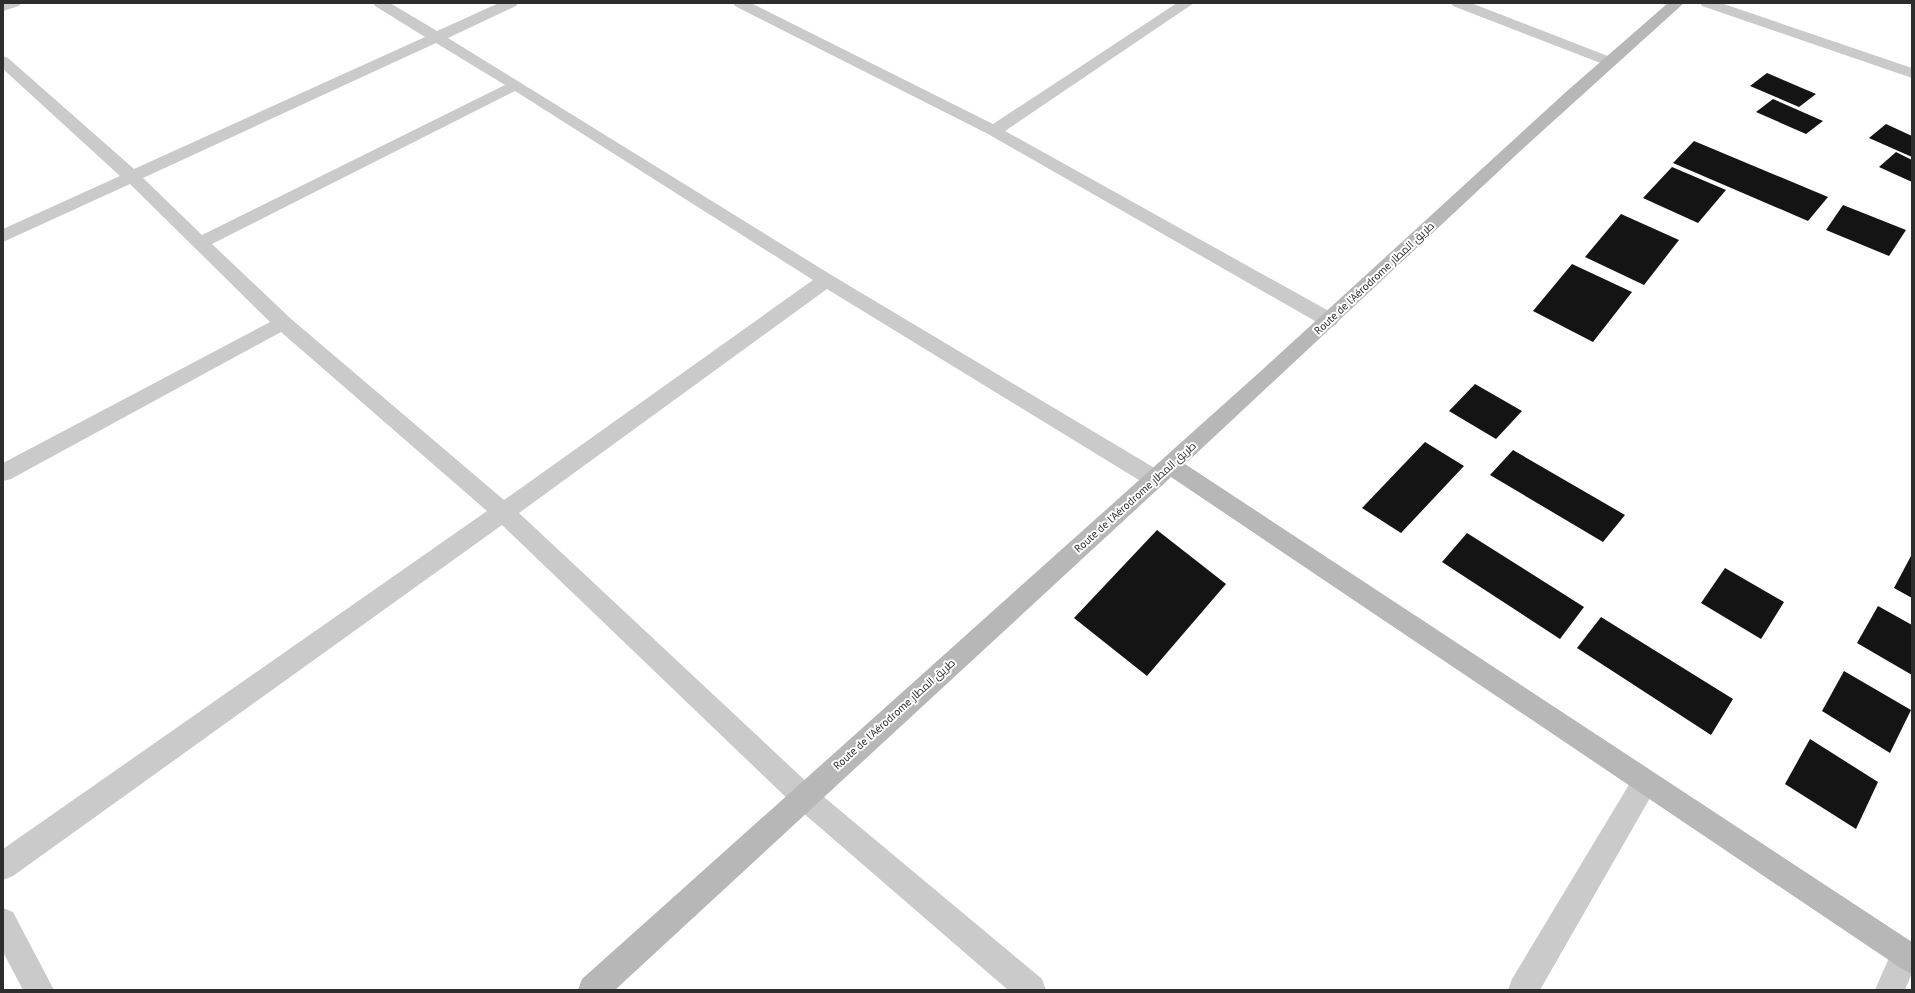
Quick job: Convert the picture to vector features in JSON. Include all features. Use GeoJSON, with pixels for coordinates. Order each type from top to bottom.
{"type":"FeatureCollection","features":[{"type":"Feature","properties":{"kind":"street"},"geometry":{"type":"LineString","coordinates":[[3,7],[14,3]]}},
{"type":"Feature","properties":{"kind":"street"},"geometry":{"type":"LineString","coordinates":[[380,3],[516,85],[826,280],[1162,472],[1645,782],[1908,956],[1890,990]]}},
{"type":"Feature","properties":{"kind":"street"},"geometry":{"type":"LineString","coordinates":[[3,236],[511,3]]}},
{"type":"Feature","properties":{"kind":"street"},"geometry":{"type":"LineString","coordinates":[[740,3],[994,131],[1329,320]]}},
{"type":"Feature","properties":{"kind":"street"},"geometry":{"type":"LineString","coordinates":[[994,131],[1187,3]]}},
{"type":"Feature","properties":{"kind":"street"},"geometry":{"type":"LineString","coordinates":[[1458,3],[1608,61]]}},
{"type":"Feature","properties":{"kind":"street","name":"Route de l'Aérodrome طريق المطار"},"geometry":{"type":"LineString","coordinates":[[593,990],[803,796],[1329,320],[1608,61],[1676,3]]}},
{"type":"Feature","properties":{"kind":"street"},"geometry":{"type":"LineString","coordinates":[[1707,3],[1912,73]]}},
{"type":"Feature","properties":{"kind":"street"},"geometry":{"type":"LineString","coordinates":[[3,61],[132,178],[283,323],[503,512],[803,796],[1031,990]]}},
{"type":"Feature","properties":{"kind":"street"},"geometry":{"type":"LineString","coordinates":[[200,242],[516,85]]}},
{"type":"Feature","properties":{"kind":"street"},"geometry":{"type":"LineString","coordinates":[[3,866],[503,512],[826,280]]}},
{"type":"Feature","properties":{"kind":"street"},"geometry":{"type":"LineString","coordinates":[[3,473],[283,323]]}},
{"type":"Feature","properties":{"kind":"street"},"geometry":{"type":"LineString","coordinates":[[1523,990],[1645,782]]}},
{"type":"Feature","properties":{"kind":"street"},"geometry":{"type":"LineString","coordinates":[[3,922],[40,990]]}},
{"type":"Feature","properties":{"kind":"building"},"geometry":{"type":"Polygon","coordinates":[[[1767,73],[1816,94],[1799,107],[1750,86],[1767,73]]]}},
{"type":"Feature","properties":{"kind":"building"},"geometry":{"type":"Polygon","coordinates":[[[1773,99],[1823,121],[1806,134],[1756,112],[1773,99]]]}},
{"type":"Feature","properties":{"kind":"building"},"geometry":{"type":"Polygon","coordinates":[[[1886,124],[1912,136],[1912,157],[1869,138],[1886,124]]]}},
{"type":"Feature","properties":{"kind":"building"},"geometry":{"type":"Polygon","coordinates":[[[1694,141],[1828,197],[1808,221],[1673,163],[1694,141]]]}},
{"type":"Feature","properties":{"kind":"building"},"geometry":{"type":"Polygon","coordinates":[[[1896,152],[1912,160],[1912,182],[1879,167],[1896,152]]]}},
{"type":"Feature","properties":{"kind":"building"},"geometry":{"type":"Polygon","coordinates":[[[1672,167],[1726,190],[1698,223],[1643,198],[1672,167]]]}},
{"type":"Feature","properties":{"kind":"building"},"geometry":{"type":"Polygon","coordinates":[[[1843,205],[1906,230],[1889,256],[1826,230],[1843,205]]]}},
{"type":"Feature","properties":{"kind":"building"},"geometry":{"type":"Polygon","coordinates":[[[1621,214],[1679,240],[1644,285],[1585,257],[1621,214]]]}},
{"type":"Feature","properties":{"kind":"building"},"geometry":{"type":"Polygon","coordinates":[[[1572,264],[1632,292],[1593,342],[1533,311],[1572,264]]]}},
{"type":"Feature","properties":{"kind":"building"},"geometry":{"type":"Polygon","coordinates":[[[1475,384],[1522,411],[1496,439],[1449,411],[1475,384]]]}},
{"type":"Feature","properties":{"kind":"building"},"geometry":{"type":"Polygon","coordinates":[[[1425,442],[1464,466],[1401,533],[1362,508],[1425,442]]]}},
{"type":"Feature","properties":{"kind":"building"},"geometry":{"type":"Polygon","coordinates":[[[1513,450],[1625,515],[1603,542],[1490,475],[1513,450]]]}},
{"type":"Feature","properties":{"kind":"building"},"geometry":{"type":"Polygon","coordinates":[[[1157,530],[1226,584],[1147,676],[1074,618],[1157,530]]]}},
{"type":"Feature","properties":{"kind":"building"},"geometry":{"type":"Polygon","coordinates":[[[1467,533],[1584,607],[1560,639],[1442,562],[1467,533]]]}},
{"type":"Feature","properties":{"kind":"building"},"geometry":{"type":"Polygon","coordinates":[[[1912,554],[1912,598],[1894,588],[1912,554]]]}},
{"type":"Feature","properties":{"kind":"building"},"geometry":{"type":"Polygon","coordinates":[[[1725,568],[1784,602],[1761,639],[1701,603],[1725,568]]]}},
{"type":"Feature","properties":{"kind":"building"},"geometry":{"type":"Polygon","coordinates":[[[1878,606],[1912,625],[1912,675],[1857,643],[1878,606]]]}},
{"type":"Feature","properties":{"kind":"building"},"geometry":{"type":"Polygon","coordinates":[[[1601,617],[1733,699],[1711,735],[1577,648],[1601,617]]]}},
{"type":"Feature","properties":{"kind":"building"},"geometry":{"type":"Polygon","coordinates":[[[1844,671],[1911,710],[1890,753],[1822,711],[1844,671]]]}},
{"type":"Feature","properties":{"kind":"building"},"geometry":{"type":"Polygon","coordinates":[[[1810,739],[1878,782],[1856,829],[1785,784],[1810,739]]]}}]}
